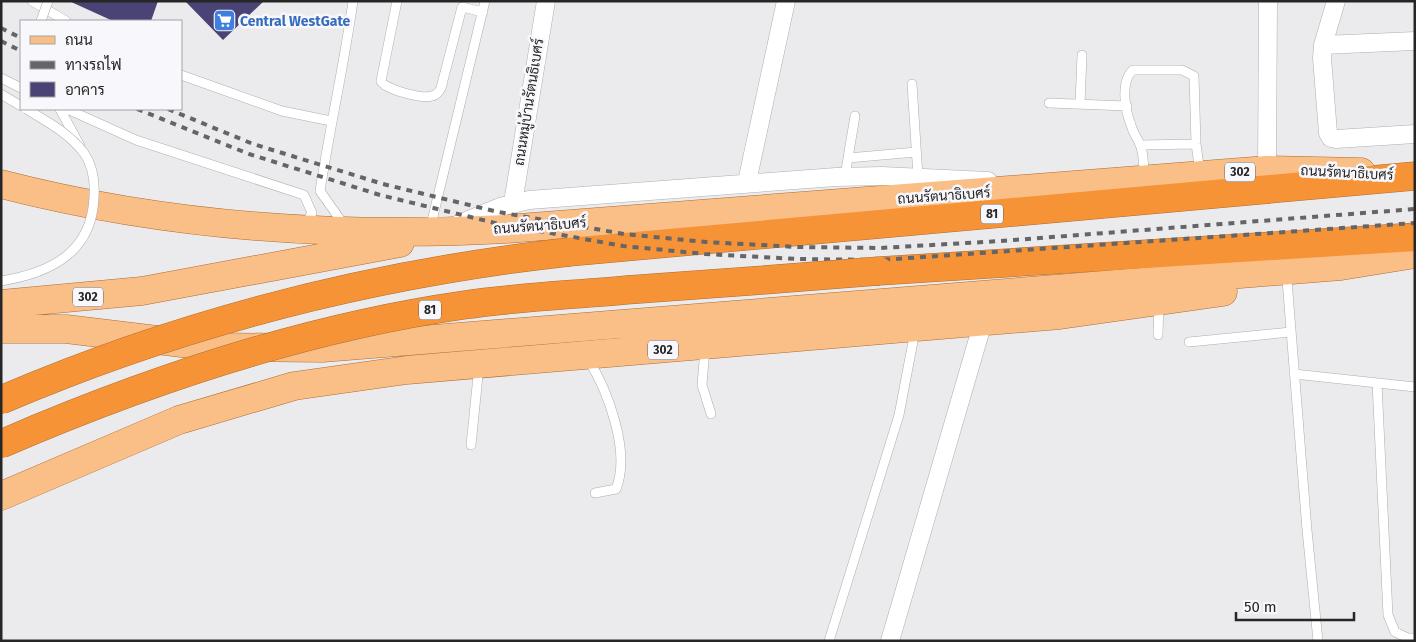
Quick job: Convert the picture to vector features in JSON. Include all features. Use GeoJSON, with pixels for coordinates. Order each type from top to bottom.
{"type":"FeatureCollection","features":[{"type":"Feature","properties":{"kind":"highway","name":"81"},"geometry":{"type":"LineString","coordinates":[[1,400],[103,360],[277,304],[428,271],[570,252],[1415,176]]}},
{"type":"Feature","properties":{"kind":"highway","name":"81"},"geometry":{"type":"LineString","coordinates":[[1,444],[83,409],[171,377],[283,344],[385,319],[512,299],[879,271],[1415,236]]}},
{"type":"Feature","properties":{"kind":"main road","name":"ถนนรัตนาธิเบศร์"},"geometry":{"type":"LineString","coordinates":[[472,230],[1267,170],[1415,176]]}},
{"type":"Feature","properties":{"kind":"main road"},"geometry":{"type":"LineString","coordinates":[[1,184],[102,208],[151,216],[240,226],[348,231],[472,230]]}},
{"type":"Feature","properties":{"kind":"main road","name":"302"},"geometry":{"type":"LineString","coordinates":[[1,304],[111,295],[175,285],[472,230]]}},
{"type":"Feature","properties":{"kind":"main road","name":"302"},"geometry":{"type":"LineString","coordinates":[[1,496],[179,420],[294,386],[407,370],[983,322],[1159,302],[1287,280],[1341,266],[1415,254]]}},
{"type":"Feature","properties":{"kind":"main road"},"geometry":{"type":"LineString","coordinates":[[1,328],[66,329],[175,343],[249,349],[322,348],[1341,266]]}},
{"type":"Feature","properties":{"kind":"street","name":"ถนนหมู่บ้านรัตนธิเบศร์"},"geometry":{"type":"LineString","coordinates":[[513,203],[546,1]]}},
{"type":"Feature","properties":{"kind":"street"},"geometry":{"type":"LineString","coordinates":[[747,182],[786,1]]}},
{"type":"Feature","properties":{"kind":"street"},"geometry":{"type":"LineString","coordinates":[[1267,170],[1268,1]]}},
{"type":"Feature","properties":{"kind":"street"},"geometry":{"type":"LineString","coordinates":[[1336,1],[1323,45],[1328,133],[1331,138],[1415,134]]}},
{"type":"Feature","properties":{"kind":"street"},"geometry":{"type":"LineString","coordinates":[[1323,45],[1415,41]]}},
{"type":"Feature","properties":{"kind":"street"},"geometry":{"type":"LineString","coordinates":[[436,231],[513,203],[747,182],[845,176],[918,177],[1065,186]]}},
{"type":"Feature","properties":{"kind":"street"},"geometry":{"type":"LineString","coordinates":[[890,641],[983,322]]}},
{"type":"Feature","properties":{"kind":"lane"},"geometry":{"type":"LineString","coordinates":[[32,1],[64,20]]}},
{"type":"Feature","properties":{"kind":"lane"},"geometry":{"type":"LineString","coordinates":[[41,20],[48,1]]}},
{"type":"Feature","properties":{"kind":"lane"},"geometry":{"type":"LineString","coordinates":[[348,231],[320,190],[332,122],[340,91],[353,1]]}},
{"type":"Feature","properties":{"kind":"lane"},"geometry":{"type":"LineString","coordinates":[[397,1],[381,82],[388,88],[427,97],[435,95],[441,88],[462,4],[483,12]]}},
{"type":"Feature","properties":{"kind":"lane"},"geometry":{"type":"LineString","coordinates":[[436,231],[485,1]]}},
{"type":"Feature","properties":{"kind":"lane"},"geometry":{"type":"LineString","coordinates":[[1080,104],[1082,55]]}},
{"type":"Feature","properties":{"kind":"lane"},"geometry":{"type":"LineString","coordinates":[[1144,180],[1140,145],[1131,126],[1126,106],[1125,82],[1127,75],[1133,70],[1182,70],[1190,73],[1196,82],[1196,144],[1200,175]]}},
{"type":"Feature","properties":{"kind":"lane"},"geometry":{"type":"LineString","coordinates":[[182,74],[282,111],[332,122]]}},
{"type":"Feature","properties":{"kind":"lane"},"geometry":{"type":"LineString","coordinates":[[1,78],[20,88]]}},
{"type":"Feature","properties":{"kind":"lane"},"geometry":{"type":"LineString","coordinates":[[912,84],[918,177]]}},
{"type":"Feature","properties":{"kind":"lane"},"geometry":{"type":"LineString","coordinates":[[1,94],[20,105]]}},
{"type":"Feature","properties":{"kind":"lane"},"geometry":{"type":"LineString","coordinates":[[1049,103],[1126,106]]}},
{"type":"Feature","properties":{"kind":"lane"},"geometry":{"type":"LineString","coordinates":[[28,110],[57,128],[84,153]]}},
{"type":"Feature","properties":{"kind":"lane"},"geometry":{"type":"LineString","coordinates":[[1,281],[26,277],[48,269],[75,249],[85,234],[91,218],[95,192],[91,166],[61,110]]}},
{"type":"Feature","properties":{"kind":"lane"},"geometry":{"type":"LineString","coordinates":[[69,110],[136,140],[304,195],[312,213],[303,230]]}},
{"type":"Feature","properties":{"kind":"lane"},"geometry":{"type":"LineString","coordinates":[[845,176],[855,116]]}},
{"type":"Feature","properties":{"kind":"lane"},"geometry":{"type":"LineString","coordinates":[[1140,145],[1196,144]]}},
{"type":"Feature","properties":{"kind":"lane"},"geometry":{"type":"LineString","coordinates":[[848,158],[916,152]]}},
{"type":"Feature","properties":{"kind":"lane"},"geometry":{"type":"LineString","coordinates":[[1287,280],[1318,641]]}},
{"type":"Feature","properties":{"kind":"lane"},"geometry":{"type":"LineString","coordinates":[[1158,335],[1159,302]]}},
{"type":"Feature","properties":{"kind":"lane"},"geometry":{"type":"LineString","coordinates":[[829,641],[899,416],[915,328]]}},
{"type":"Feature","properties":{"kind":"lane"},"geometry":{"type":"LineString","coordinates":[[1189,342],[1291,332]]}},
{"type":"Feature","properties":{"kind":"lane"},"geometry":{"type":"LineString","coordinates":[[705,346],[702,385],[711,414]]}},
{"type":"Feature","properties":{"kind":"lane"},"geometry":{"type":"LineString","coordinates":[[586,356],[608,395],[620,438],[620,481],[616,489],[595,493]]}},
{"type":"Feature","properties":{"kind":"lane"},"geometry":{"type":"LineString","coordinates":[[470,445],[479,365]]}},
{"type":"Feature","properties":{"kind":"lane"},"geometry":{"type":"LineString","coordinates":[[1294,374],[1415,387]]}},
{"type":"Feature","properties":{"kind":"lane"},"geometry":{"type":"LineString","coordinates":[[1377,383],[1388,615],[1395,632],[1408,638],[1415,638]]}},
{"type":"Feature","properties":{"kind":"building"},"geometry":{"type":"Polygon","coordinates":[[[69,1],[158,1],[151,20],[111,20],[69,1]]]}},
{"type":"Feature","properties":{"kind":"building","name":"Central WestGate"},"geometry":{"type":"Polygon","coordinates":[[[185,1],[264,1],[223,40],[185,1]]]}},
{"type":"Feature","properties":{"kind":"railway"},"geometry":{"type":"LineString","coordinates":[[1,28],[20,38]]}},
{"type":"Feature","properties":{"kind":"railway"},"geometry":{"type":"LineString","coordinates":[[1,41],[20,50]]}},
{"type":"Feature","properties":{"kind":"railway"},"geometry":{"type":"LineString","coordinates":[[139,110],[249,154],[380,195],[495,223],[623,246],[705,254],[798,259],[880,260],[1415,223]]}},
{"type":"Feature","properties":{"kind":"railway"},"geometry":{"type":"LineString","coordinates":[[170,110],[253,144],[383,184],[498,212],[624,234],[706,242],[798,247],[880,248],[1001,241],[1415,209]]}},
{"type":"Feature","properties":{"kind":"place","name":"Central WestGate"},"geometry":{"type":"Point","coordinates":[224,21]}}]}
